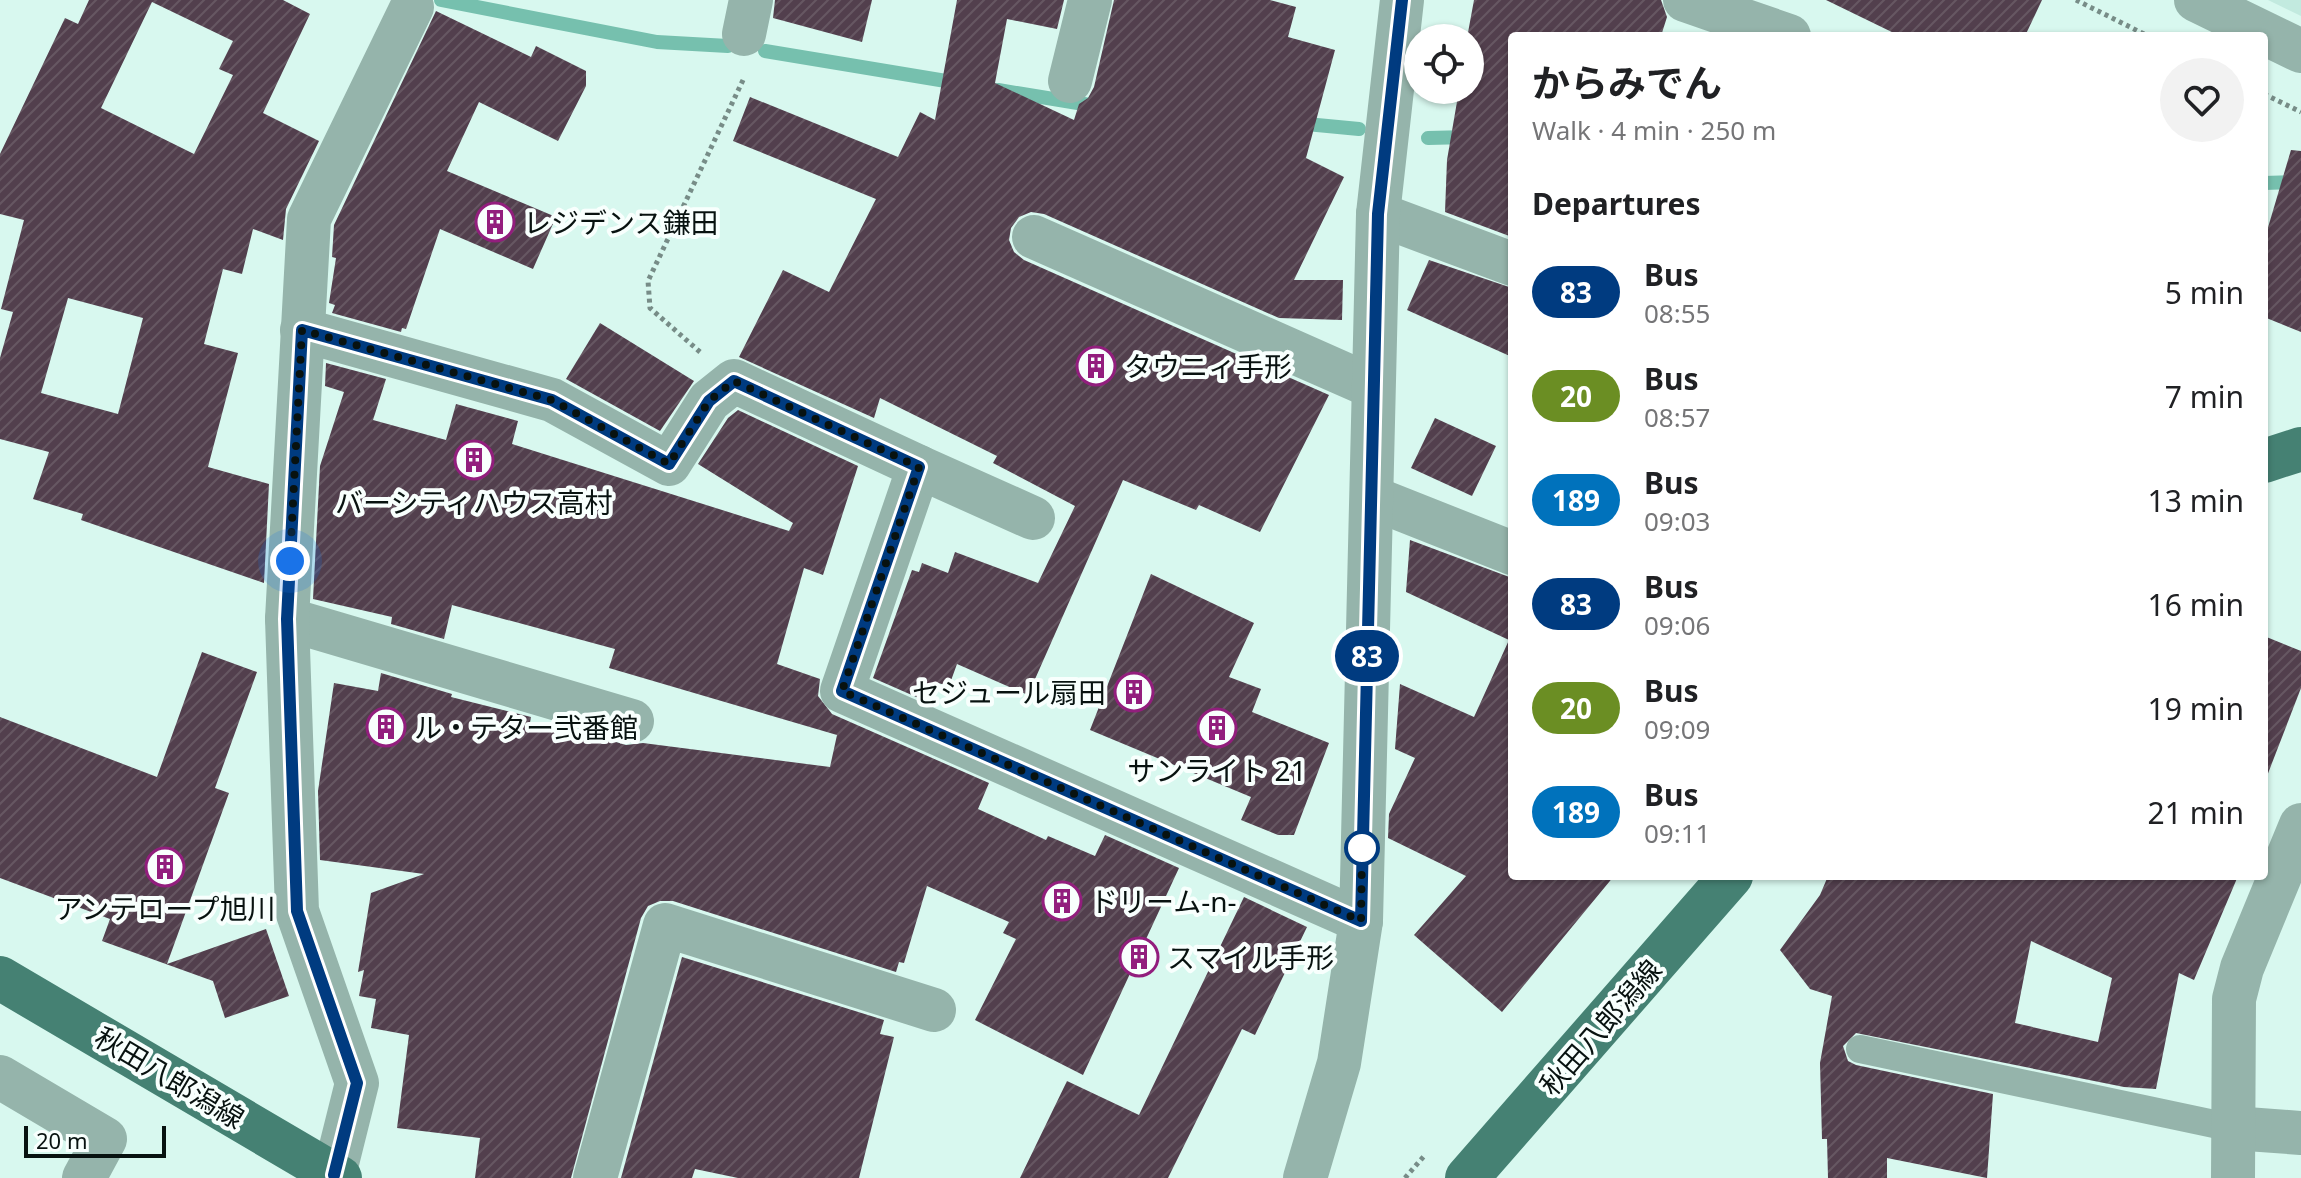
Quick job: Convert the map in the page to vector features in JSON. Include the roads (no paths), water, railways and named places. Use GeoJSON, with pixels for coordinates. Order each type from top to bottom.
{"type":"FeatureCollection","features":[{"type":"Feature","properties":{"kind":"main road"},"geometry":{"type":"LineString","coordinates":[[2268,460],[2301,449]]}},
{"type":"Feature","properties":{"kind":"main road","name":"秋田八郎潟線"},"geometry":{"type":"LineString","coordinates":[[1467,1178],[1728,880]]}},
{"type":"Feature","properties":{"kind":"main road","name":"秋田八郎潟線"},"geometry":{"type":"LineString","coordinates":[[0,978],[337,1176]]}},
{"type":"Feature","properties":{"kind":"street"},"geometry":{"type":"LineString","coordinates":[[1070,81],[1090,0]]}},
{"type":"Feature","properties":{"kind":"street"},"geometry":{"type":"LineString","coordinates":[[1305,1178],[1339,1063],[1361,921],[1373,498],[1371,386],[1378,214],[1402,0]]}},
{"type":"Feature","properties":{"kind":"street"},"geometry":{"type":"LineString","coordinates":[[1685,0],[1777,32]]}},
{"type":"Feature","properties":{"kind":"street"},"geometry":{"type":"LineString","coordinates":[[2196,0],[2262,32]]}},
{"type":"Feature","properties":{"kind":"street"},"geometry":{"type":"LineString","coordinates":[[337,1176],[357,1083],[297,911],[287,619],[309,219],[412,7]]}},
{"type":"Feature","properties":{"kind":"street"},"geometry":{"type":"LineString","coordinates":[[2268,35],[2301,51]]}},
{"type":"Feature","properties":{"kind":"street"},"geometry":{"type":"LineString","coordinates":[[1378,214],[1508,263]]}},
{"type":"Feature","properties":{"kind":"street"},"geometry":{"type":"LineString","coordinates":[[1034,237],[1371,386]]}},
{"type":"Feature","properties":{"kind":"street"},"geometry":{"type":"LineString","coordinates":[[302,330],[552,400],[669,464],[709,401],[734,381],[1033,518]]}},
{"type":"Feature","properties":{"kind":"street"},"geometry":{"type":"LineString","coordinates":[[919,467],[842,691],[1361,921]]}},
{"type":"Feature","properties":{"kind":"street"},"geometry":{"type":"LineString","coordinates":[[1373,498],[1508,551]]}},
{"type":"Feature","properties":{"kind":"street"},"geometry":{"type":"LineString","coordinates":[[287,619],[632,721]]}},
{"type":"Feature","properties":{"kind":"street"},"geometry":{"type":"LineString","coordinates":[[2233,1178],[2234,999],[2242,968],[2301,825]]}},
{"type":"Feature","properties":{"kind":"street"},"geometry":{"type":"LineString","coordinates":[[595,1178],[665,925],[934,1010]]}},
{"type":"Feature","properties":{"kind":"street"},"geometry":{"type":"LineString","coordinates":[[0,1077],[105,1139],[84,1178]]}},
{"type":"Feature","properties":{"kind":"street"},"geometry":{"type":"LineString","coordinates":[[2233,1128],[2301,1133]]}},
{"type":"Feature","properties":{"kind":"lane"},"geometry":{"type":"LineString","coordinates":[[1860,1049],[2233,1128]]}},
{"type":"Feature","properties":{"kind":"waterway"},"geometry":{"type":"LineString","coordinates":[[441,0],[657,42],[728,46]]}},
{"type":"Feature","properties":{"kind":"waterway"},"geometry":{"type":"LineString","coordinates":[[765,51],[958,83]]}},
{"type":"Feature","properties":{"kind":"waterway"},"geometry":{"type":"LineString","coordinates":[[998,90],[1096,106]]}},
{"type":"Feature","properties":{"kind":"waterway"},"geometry":{"type":"LineString","coordinates":[[1296,123],[1359,129]]}},
{"type":"Feature","properties":{"kind":"waterway"},"geometry":{"type":"LineString","coordinates":[[1428,138],[1468,137]]}},
{"type":"Feature","properties":{"kind":"waterway"},"geometry":{"type":"LineString","coordinates":[[2268,183],[2301,182]]}},
{"type":"Feature","properties":{"kind":"place","name":"レジデンス鎌田"},"geometry":{"type":"Point","coordinates":[495,222]}},
{"type":"Feature","properties":{"kind":"place","name":"タウニィ手形"},"geometry":{"type":"Point","coordinates":[1096,366]}},
{"type":"Feature","properties":{"kind":"place","name":"バーシティハウス高村"},"geometry":{"type":"Point","coordinates":[474,460]}},
{"type":"Feature","properties":{"kind":"place","name":"セジュール扇田"},"geometry":{"type":"Point","coordinates":[1134,692]}},
{"type":"Feature","properties":{"kind":"place","name":"ル・テター弐番館"},"geometry":{"type":"Point","coordinates":[386,727]}},
{"type":"Feature","properties":{"kind":"place","name":"サンライト 21"},"geometry":{"type":"Point","coordinates":[1217,728]}},
{"type":"Feature","properties":{"kind":"place","name":"アンテロープ旭川"},"geometry":{"type":"Point","coordinates":[165,867]}},
{"type":"Feature","properties":{"kind":"place","name":"ドリーム-n-"},"geometry":{"type":"Point","coordinates":[1062,901]}},
{"type":"Feature","properties":{"kind":"place","name":"スマイル手形"},"geometry":{"type":"Point","coordinates":[1139,957]}}]}
